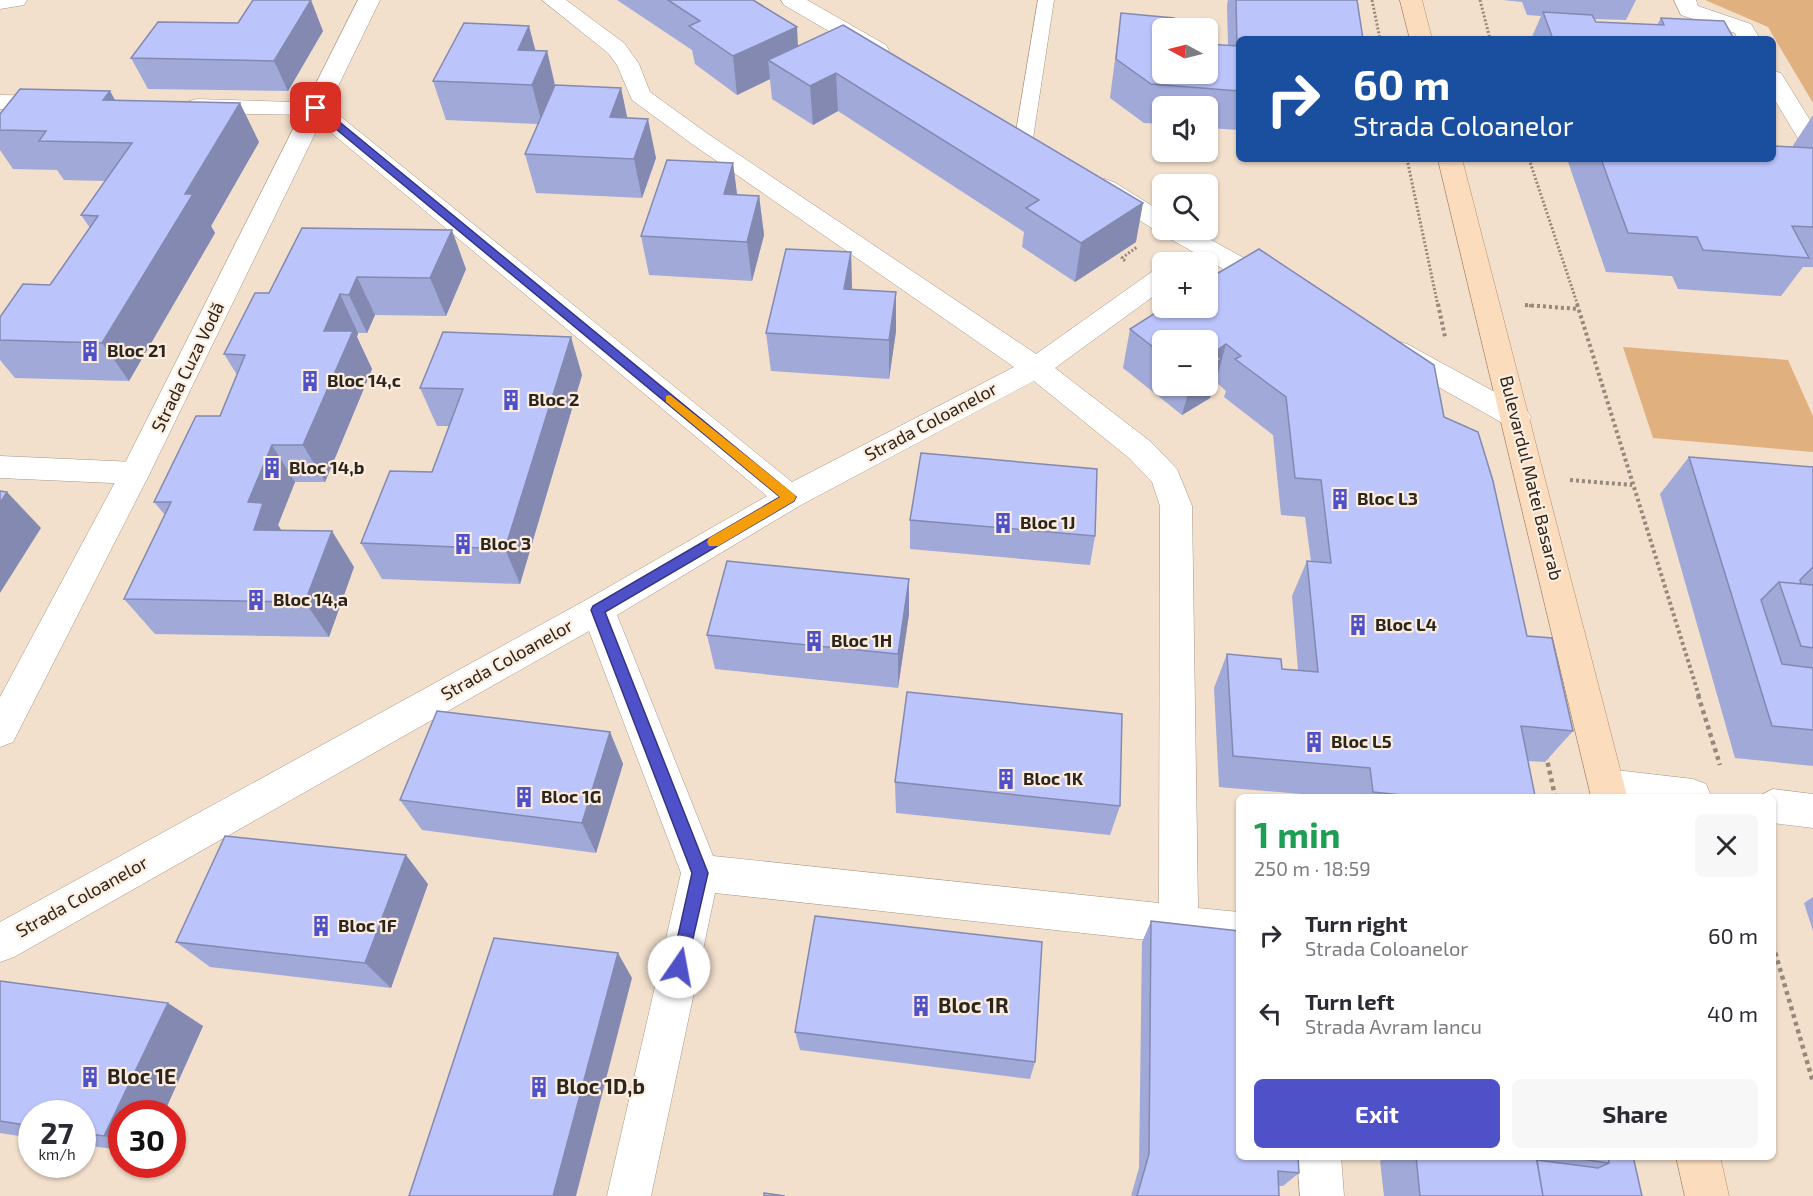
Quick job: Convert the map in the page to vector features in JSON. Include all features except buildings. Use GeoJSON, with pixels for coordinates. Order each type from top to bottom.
{"type":"FeatureCollection","features":[{"type":"Feature","properties":{"kind":"main road"},"geometry":{"type":"LineString","coordinates":[[1411,0],[1420,36]]}},
{"type":"Feature","properties":{"kind":"main road","name":"Bulevardul Matei Basarab"},"geometry":{"type":"LineString","coordinates":[[1451,162],[1608,791]]}},
{"type":"Feature","properties":{"kind":"main road"},"geometry":{"type":"LineString","coordinates":[[1699,1160],[1707,1196]]}},
{"type":"Feature","properties":{"kind":"street"},"geometry":{"type":"LineString","coordinates":[[0,3],[16,0]]}},
{"type":"Feature","properties":{"kind":"street","name":"Strada Cuza Vodă"},"geometry":{"type":"LineString","coordinates":[[0,731],[135,473],[369,0]]}},
{"type":"Feature","properties":{"kind":"street"},"geometry":{"type":"LineString","coordinates":[[553,0],[616,48],[628,64],[639,95],[700,140],[1036,368],[1140,450],[1166,477],[1176,506],[1179,924]]}},
{"type":"Feature","properties":{"kind":"street"},"geometry":{"type":"LineString","coordinates":[[792,0],[894,60]]}},
{"type":"Feature","properties":{"kind":"street"},"geometry":{"type":"LineString","coordinates":[[1685,0],[1689,10],[1743,29],[1747,36]]}},
{"type":"Feature","properties":{"kind":"street"},"geometry":{"type":"LineString","coordinates":[[1776,83],[1810,140],[1813,141]]}},
{"type":"Feature","properties":{"kind":"street"},"geometry":{"type":"LineString","coordinates":[[0,102],[81,103]]}},
{"type":"Feature","properties":{"kind":"street"},"geometry":{"type":"LineString","coordinates":[[174,105],[316,108],[790,497]]}},
{"type":"Feature","properties":{"kind":"street"},"geometry":{"type":"LineString","coordinates":[[1004,126],[1033,144]]}},
{"type":"Feature","properties":{"kind":"street"},"geometry":{"type":"LineString","coordinates":[[1090,179],[1152,217]]}},
{"type":"Feature","properties":{"kind":"street"},"geometry":{"type":"LineString","coordinates":[[1182,240],[1192,252]]}},
{"type":"Feature","properties":{"kind":"street"},"geometry":{"type":"LineString","coordinates":[[1218,265],[1299,299]]}},
{"type":"Feature","properties":{"kind":"street","name":"Strada Coloanelor"},"geometry":{"type":"LineString","coordinates":[[0,943],[598,610],[790,497],[1036,368],[1152,284]]}},
{"type":"Feature","properties":{"kind":"street"},"geometry":{"type":"LineString","coordinates":[[1371,338],[1516,417]]}},
{"type":"Feature","properties":{"kind":"street"},"geometry":{"type":"LineString","coordinates":[[0,467],[135,473]]}},
{"type":"Feature","properties":{"kind":"street"},"geometry":{"type":"LineString","coordinates":[[598,610],[700,873],[628,1196]]}},
{"type":"Feature","properties":{"kind":"street"},"geometry":{"type":"LineString","coordinates":[[1608,791],[1659,794]]}},
{"type":"Feature","properties":{"kind":"street"},"geometry":{"type":"LineString","coordinates":[[1776,806],[1813,811]]}},
{"type":"Feature","properties":{"kind":"street"},"geometry":{"type":"LineString","coordinates":[[700,873],[1236,931]]}},
{"type":"Feature","properties":{"kind":"street"},"geometry":{"type":"LineString","coordinates":[[1319,1160],[1322,1196]]}},
{"type":"Feature","properties":{"kind":"lane"},"geometry":{"type":"LineString","coordinates":[[1033,144],[1046,0]]}},
{"type":"Feature","properties":{"kind":"path"},"geometry":{"type":"LineString","coordinates":[[1372,0],[1379,36]]}},
{"type":"Feature","properties":{"kind":"path"},"geometry":{"type":"LineString","coordinates":[[1480,0],[1489,36]]}},
{"type":"Feature","properties":{"kind":"path"},"geometry":{"type":"LineString","coordinates":[[1408,162],[1437,299]]}},
{"type":"Feature","properties":{"kind":"path"},"geometry":{"type":"LineString","coordinates":[[1530,162],[1579,309],[1723,774]]}},
{"type":"Feature","properties":{"kind":"path"},"geometry":{"type":"LineString","coordinates":[[1545,750],[1555,794]]}},
{"type":"Feature","properties":{"kind":"path"},"geometry":{"type":"LineString","coordinates":[[1776,955],[1813,1082]]}},
{"type":"Feature","properties":{"kind":"shaded area"},"geometry":{"type":"Polygon","coordinates":[[[1705,0],[1813,0],[1813,103],[1776,41],[1776,36],[1773,36],[1768,27],[1705,0]]]}},
{"type":"Feature","properties":{"kind":"shaded area"},"geometry":{"type":"Polygon","coordinates":[[[1623,347],[1788,360],[1813,416],[1813,452],[1653,438],[1623,347]]]}},
{"type":"Feature","properties":{"kind":"slow traffic"},"geometry":{"type":"LineString","coordinates":[[670,399],[790,497],[714,542]]}},
{"type":"Feature","properties":{"kind":"place","name":"Bloc 21"},"geometry":{"type":"Point","coordinates":[90,351]}},
{"type":"Feature","properties":{"kind":"place","name":"Bloc 14,c"},"geometry":{"type":"Point","coordinates":[310,381]}},
{"type":"Feature","properties":{"kind":"place","name":"Bloc 2"},"geometry":{"type":"Point","coordinates":[511,400]}},
{"type":"Feature","properties":{"kind":"place","name":"Bloc 14,b"},"geometry":{"type":"Point","coordinates":[272,468]}},
{"type":"Feature","properties":{"kind":"place","name":"Bloc L3"},"geometry":{"type":"Point","coordinates":[1340,499]}},
{"type":"Feature","properties":{"kind":"place","name":"Bloc 1J"},"geometry":{"type":"Point","coordinates":[1003,523]}},
{"type":"Feature","properties":{"kind":"place","name":"Bloc 3"},"geometry":{"type":"Point","coordinates":[463,544]}},
{"type":"Feature","properties":{"kind":"place","name":"Bloc 14,a"},"geometry":{"type":"Point","coordinates":[256,600]}},
{"type":"Feature","properties":{"kind":"place","name":"Bloc L4"},"geometry":{"type":"Point","coordinates":[1358,625]}},
{"type":"Feature","properties":{"kind":"place","name":"Bloc 1H"},"geometry":{"type":"Point","coordinates":[814,641]}},
{"type":"Feature","properties":{"kind":"place","name":"Bloc L5"},"geometry":{"type":"Point","coordinates":[1314,742]}},
{"type":"Feature","properties":{"kind":"place","name":"Bloc 1K"},"geometry":{"type":"Point","coordinates":[1006,779]}},
{"type":"Feature","properties":{"kind":"place","name":"Bloc 1G"},"geometry":{"type":"Point","coordinates":[524,797]}},
{"type":"Feature","properties":{"kind":"place","name":"Bloc 1F"},"geometry":{"type":"Point","coordinates":[321,926]}},
{"type":"Feature","properties":{"kind":"place","name":"Bloc 1R"},"geometry":{"type":"Point","coordinates":[921,1006]}},
{"type":"Feature","properties":{"kind":"place","name":"Bloc 1E"},"geometry":{"type":"Point","coordinates":[90,1077]}},
{"type":"Feature","properties":{"kind":"place","name":"Bloc 1D,b"},"geometry":{"type":"Point","coordinates":[539,1087]}},
{"type":"Feature","properties":{"kind":"route"},"geometry":{"type":"LineString","coordinates":[[316,108],[790,497],[598,610],[700,873],[679,967]]}}]}
